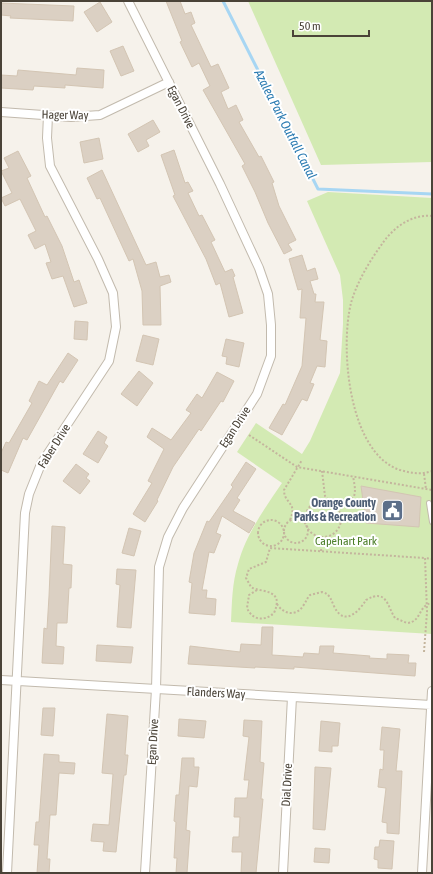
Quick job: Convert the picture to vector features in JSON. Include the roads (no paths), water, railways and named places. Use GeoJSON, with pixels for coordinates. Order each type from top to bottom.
{"type":"FeatureCollection","features":[{"type":"Feature","properties":{"kind":"street","name":"Egan Drive"},"geometry":{"type":"LineString","coordinates":[[128,1],[220,184],[259,268],[268,294],[271,325],[271,356],[257,394],[183,508],[168,537],[159,567],[156,689],[145,873]]}},
{"type":"Feature","properties":{"kind":"street","name":"Hager Way"},"geometry":{"type":"LineString","coordinates":[[1,112],[71,117],[100,115],[169,82]]}},
{"type":"Feature","properties":{"kind":"street","name":"Faber Drive"},"geometry":{"type":"LineString","coordinates":[[6,873],[25,513],[29,494],[41,464],[108,362],[116,327],[113,293],[98,259],[50,166],[47,138],[48,115]]}},
{"type":"Feature","properties":{"kind":"street","name":"Flanders Way"},"geometry":{"type":"LineString","coordinates":[[1,680],[431,705]]}},
{"type":"Feature","properties":{"kind":"street"},"geometry":{"type":"LineString","coordinates":[[422,873],[432,691]]}},
{"type":"Feature","properties":{"kind":"street","name":"Dial Drive"},"geometry":{"type":"LineString","coordinates":[[283,873],[292,697]]}},
{"type":"Feature","properties":{"kind":"lane"},"geometry":{"type":"LineString","coordinates":[[429,503],[432,522]]}},
{"type":"Feature","properties":{"kind":"waterway","name":"Azalea Park Outfall Canal"},"geometry":{"type":"LineString","coordinates":[[223,1],[318,189],[432,194]]}},
{"type":"Feature","properties":{"kind":"place","name":"Orange County Parks & Recreation"},"geometry":{"type":"Point","coordinates":[392,510]}},
{"type":"Feature","properties":{"kind":"park label","name":"Capehart Park"},"geometry":{"type":"Point","coordinates":[346,541]}}]}
